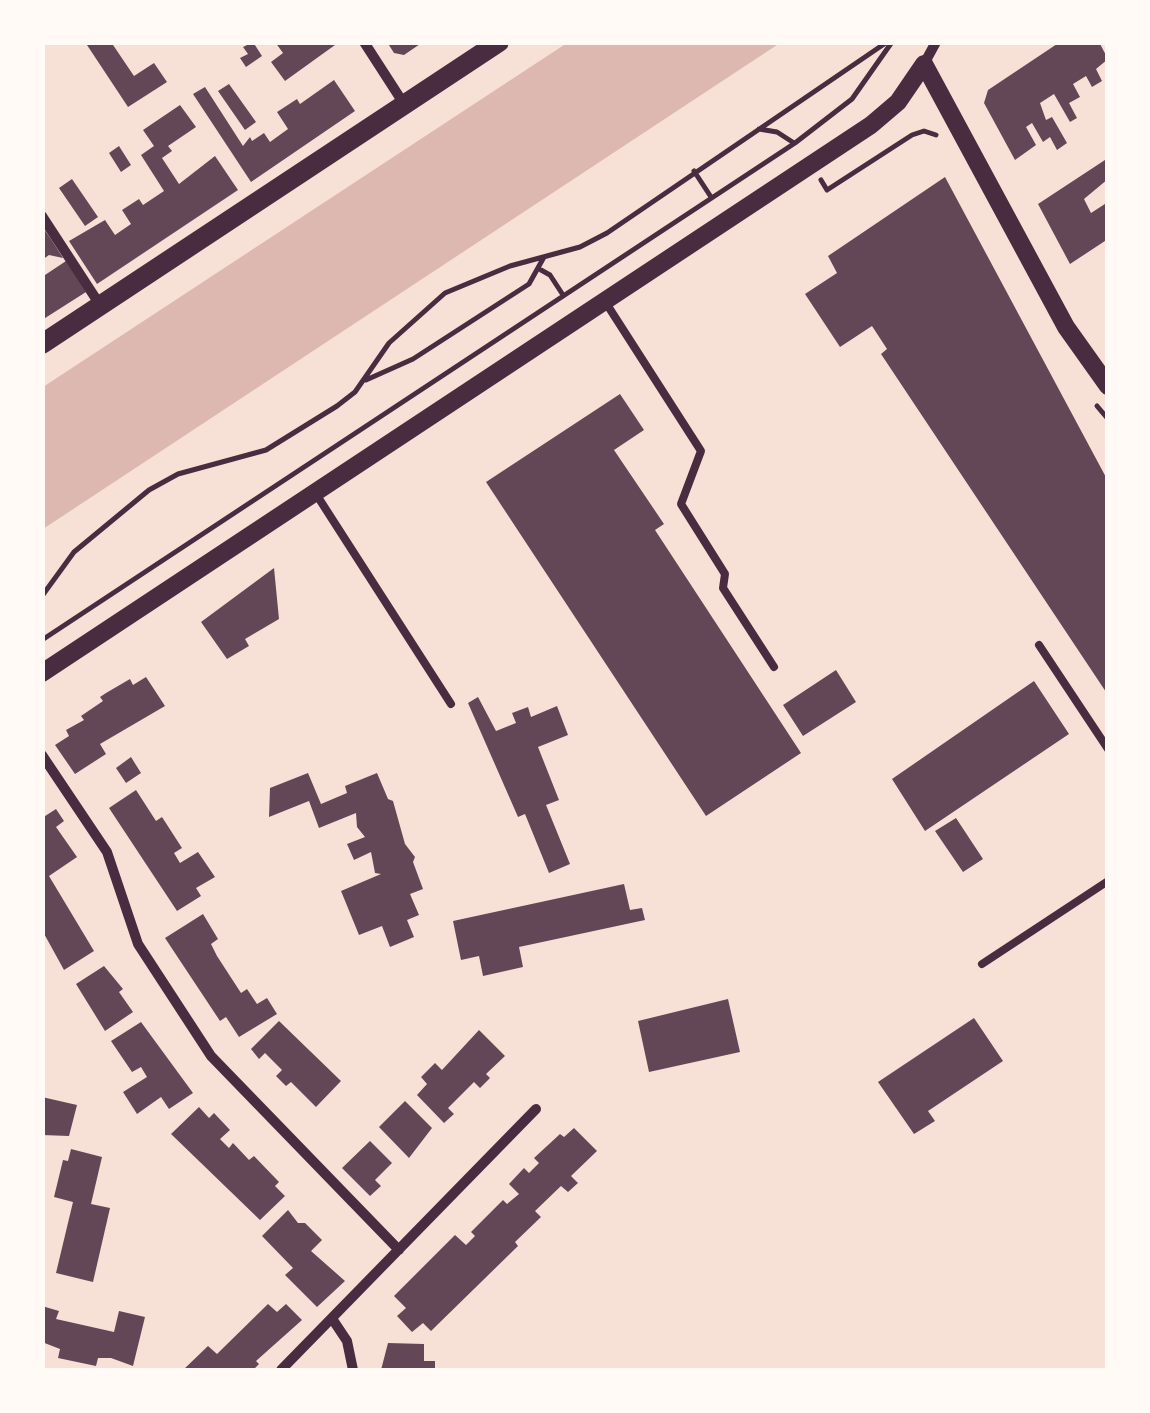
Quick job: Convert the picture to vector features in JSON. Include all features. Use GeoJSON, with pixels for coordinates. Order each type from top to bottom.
{"type":"FeatureCollection","features":[{"type":"Feature","properties":{"kind":"main road"},"geometry":{"type":"LineString","coordinates":[[42,344],[499,42]]}},
{"type":"Feature","properties":{"kind":"street"},"geometry":{"type":"LineString","coordinates":[[364,42],[405,104]]}},
{"type":"Feature","properties":{"kind":"street"},"geometry":{"type":"LineString","coordinates":[[42,673],[606,303],[891,110],[936,42]]}},
{"type":"Feature","properties":{"kind":"street"},"geometry":{"type":"LineString","coordinates":[[924,64],[1066,326],[1108,386]]}},
{"type":"Feature","properties":{"kind":"street"},"geometry":{"type":"LineString","coordinates":[[42,216],[101,306]]}},
{"type":"Feature","properties":{"kind":"street"},"geometry":{"type":"LineString","coordinates":[[42,755],[107,852],[138,944],[217,1064],[399,1250]]}},
{"type":"Feature","properties":{"kind":"street"},"geometry":{"type":"LineString","coordinates":[[281,1370],[536,1109]]}},
{"type":"Feature","properties":{"kind":"street"},"geometry":{"type":"LineString","coordinates":[[333,1320],[347,1341],[353,1370]]}},
{"type":"Feature","properties":{"kind":"lane"},"geometry":{"type":"LineString","coordinates":[[606,303],[700,451],[681,504],[725,574],[724,588],[774,667]]}},
{"type":"Feature","properties":{"kind":"lane"},"geometry":{"type":"LineString","coordinates":[[316,494],[452,704]]}},
{"type":"Feature","properties":{"kind":"lane"},"geometry":{"type":"LineString","coordinates":[[1040,646],[1108,748]]}},
{"type":"Feature","properties":{"kind":"lane"},"geometry":{"type":"LineString","coordinates":[[982,964],[1108,881]]}},
{"type":"Feature","properties":{"kind":"path"},"geometry":{"type":"LineString","coordinates":[[42,596],[74,552],[150,490],[178,474],[238,461],[290,438],[338,406],[363,381],[390,343],[446,293],[470,280],[580,247],[607,233],[889,42]]}},
{"type":"Feature","properties":{"kind":"path"},"geometry":{"type":"LineString","coordinates":[[43,639],[795,143],[852,99],[889,42]]}},
{"type":"Feature","properties":{"kind":"path"},"geometry":{"type":"LineString","coordinates":[[756,129],[777,132],[795,143],[827,190],[912,134],[924,131],[942,140]]}},
{"type":"Feature","properties":{"kind":"path"},"geometry":{"type":"LineString","coordinates":[[694,171],[711,197]]}},
{"type":"Feature","properties":{"kind":"path"},"geometry":{"type":"LineString","coordinates":[[363,381],[440,342],[529,284],[544,257]]}},
{"type":"Feature","properties":{"kind":"path"},"geometry":{"type":"LineString","coordinates":[[540,270],[550,274],[563,295]]}},
{"type":"Feature","properties":{"kind":"path"},"geometry":{"type":"LineString","coordinates":[[1091,398],[1108,419]]}},
{"type":"Feature","properties":{"kind":"shaded area"},"geometry":{"type":"Polygon","coordinates":[[[567,43],[780,43],[43,529],[43,387],[567,43]]]}},
{"type":"Feature","properties":{"kind":"building"},"geometry":{"type":"Polygon","coordinates":[[[85,42],[111,42],[134,76],[154,63],[167,82],[128,107],[85,42]]]}},
{"type":"Feature","properties":{"kind":"building"},"geometry":{"type":"Polygon","coordinates":[[[253,42],[262,56],[246,67],[240,58],[248,54],[243,47],[253,42]]]}},
{"type":"Feature","properties":{"kind":"building"},"geometry":{"type":"Polygon","coordinates":[[[275,42],[335,45],[285,81],[271,62],[283,53],[275,42]]]}},
{"type":"Feature","properties":{"kind":"building"},"geometry":{"type":"Polygon","coordinates":[[[387,42],[423,42],[404,55],[394,53],[387,42]]]}},
{"type":"Feature","properties":{"kind":"building"},"geometry":{"type":"Polygon","coordinates":[[[1060,42],[1099,42],[1108,59],[1096,69],[1102,81],[1092,87],[1086,76],[1073,84],[1080,97],[1069,103],[1077,118],[1070,122],[1054,94],[1040,103],[1046,120],[1052,117],[1067,143],[1057,150],[1050,137],[1043,142],[1032,123],[1026,127],[1036,145],[1015,160],[984,103],[988,90],[1060,42]]]}},
{"type":"Feature","properties":{"kind":"building"},"geometry":{"type":"Polygon","coordinates":[[[334,80],[355,111],[251,182],[193,94],[205,87],[243,146],[250,137],[252,141],[264,133],[270,142],[288,129],[277,112],[297,99],[300,104],[334,80]]]}},
{"type":"Feature","properties":{"kind":"building"},"geometry":{"type":"Polygon","coordinates":[[[229,84],[256,122],[245,130],[218,91],[229,84]]]}},
{"type":"Feature","properties":{"kind":"building"},"geometry":{"type":"Polygon","coordinates":[[[180,105],[196,127],[168,146],[172,151],[162,158],[179,184],[215,156],[238,190],[97,284],[69,241],[105,220],[115,235],[131,224],[122,210],[139,199],[143,205],[164,191],[141,155],[154,146],[143,130],[180,105]]]}},
{"type":"Feature","properties":{"kind":"building"},"geometry":{"type":"Polygon","coordinates":[[[119,146],[131,165],[121,172],[109,153],[119,146]]]}},
{"type":"Feature","properties":{"kind":"building"},"geometry":{"type":"Polygon","coordinates":[[[1108,158],[1108,179],[1084,199],[1091,213],[1108,202],[1108,239],[1070,264],[1038,204],[1108,158]]]}},
{"type":"Feature","properties":{"kind":"building"},"geometry":{"type":"Polygon","coordinates":[[[945,177],[1108,481],[1108,695],[881,354],[887,349],[872,326],[840,347],[805,294],[837,273],[828,256],[945,177]]]}},
{"type":"Feature","properties":{"kind":"building"},"geometry":{"type":"Polygon","coordinates":[[[72,179],[98,217],[85,226],[59,188],[72,179]]]}},
{"type":"Feature","properties":{"kind":"building"},"geometry":{"type":"Polygon","coordinates":[[[42,226],[63,258],[49,255],[42,260],[42,226]]]}},
{"type":"Feature","properties":{"kind":"building"},"geometry":{"type":"Polygon","coordinates":[[[66,261],[86,292],[42,320],[42,277],[66,261]]]}},
{"type":"Feature","properties":{"kind":"building"},"geometry":{"type":"Polygon","coordinates":[[[620,394],[644,430],[614,450],[664,524],[655,530],[801,753],[706,816],[486,482],[620,394]]]}},
{"type":"Feature","properties":{"kind":"building"},"geometry":{"type":"Polygon","coordinates":[[[274,568],[279,619],[245,639],[249,646],[227,659],[201,622],[274,568]]]}},
{"type":"Feature","properties":{"kind":"building"},"geometry":{"type":"Polygon","coordinates":[[[836,670],[856,702],[803,736],[783,705],[836,670]]]}},
{"type":"Feature","properties":{"kind":"building"},"geometry":{"type":"Polygon","coordinates":[[[146,677],[165,706],[100,744],[106,754],[75,774],[55,745],[69,736],[66,730],[84,720],[81,716],[103,701],[100,697],[130,679],[133,685],[146,677]]]}},
{"type":"Feature","properties":{"kind":"building"},"geometry":{"type":"Polygon","coordinates":[[[1034,681],[1069,734],[925,831],[892,779],[1034,681]]]}},
{"type":"Feature","properties":{"kind":"building"},"geometry":{"type":"Polygon","coordinates":[[[478,697],[496,731],[516,723],[512,713],[528,707],[531,717],[557,706],[568,735],[538,747],[559,800],[546,805],[570,864],[549,873],[525,814],[518,817],[468,703],[478,697]]]}},
{"type":"Feature","properties":{"kind":"building"},"geometry":{"type":"Polygon","coordinates":[[[131,757],[141,773],[126,783],[116,768],[131,757]]]}},
{"type":"Feature","properties":{"kind":"building"},"geometry":{"type":"Polygon","coordinates":[[[308,773],[321,804],[347,793],[345,786],[377,773],[388,799],[393,801],[423,889],[410,894],[419,915],[407,920],[414,937],[390,947],[382,926],[359,935],[341,891],[381,874],[375,873],[371,852],[354,860],[347,844],[365,837],[357,827],[356,813],[319,828],[309,801],[269,817],[270,788],[308,773]]]}},
{"type":"Feature","properties":{"kind":"building"},"geometry":{"type":"Polygon","coordinates":[[[136,790],[156,821],[162,817],[182,848],[174,853],[180,863],[198,852],[215,877],[196,888],[201,896],[177,911],[109,808],[136,790]]]}},
{"type":"Feature","properties":{"kind":"building"},"geometry":{"type":"Polygon","coordinates":[[[56,809],[64,821],[56,827],[77,857],[49,876],[94,951],[64,970],[42,930],[42,818],[56,809]]]}},
{"type":"Feature","properties":{"kind":"building"},"geometry":{"type":"Polygon","coordinates":[[[956,818],[983,859],[963,872],[935,831],[956,818]]]}},
{"type":"Feature","properties":{"kind":"building"},"geometry":{"type":"Polygon","coordinates":[[[624,884],[630,910],[642,908],[645,920],[519,947],[523,967],[483,976],[479,956],[461,960],[453,921],[624,884]]]}},
{"type":"Feature","properties":{"kind":"building"},"geometry":{"type":"Polygon","coordinates":[[[203,914],[218,939],[211,944],[241,993],[247,989],[257,1004],[267,998],[277,1014],[239,1037],[226,1017],[220,1021],[165,938],[203,914]]]}},
{"type":"Feature","properties":{"kind":"building"},"geometry":{"type":"Polygon","coordinates":[[[104,966],[123,989],[119,992],[133,1012],[105,1031],[76,984],[104,966]]]}},
{"type":"Feature","properties":{"kind":"building"},"geometry":{"type":"Polygon","coordinates":[[[728,999],[740,1052],[649,1072],[638,1021],[728,999]]]}},
{"type":"Feature","properties":{"kind":"building"},"geometry":{"type":"Polygon","coordinates":[[[974,1018],[1003,1061],[928,1111],[935,1121],[914,1134],[878,1082],[974,1018]]]}},
{"type":"Feature","properties":{"kind":"building"},"geometry":{"type":"Polygon","coordinates":[[[279,1021],[341,1081],[316,1107],[291,1082],[286,1086],[276,1076],[282,1070],[265,1053],[259,1059],[251,1049],[279,1021]]]}},
{"type":"Feature","properties":{"kind":"building"},"geometry":{"type":"Polygon","coordinates":[[[141,1022],[193,1093],[169,1109],[161,1097],[137,1114],[123,1092],[147,1077],[141,1067],[132,1072],[111,1041],[141,1022]]]}},
{"type":"Feature","properties":{"kind":"building"},"geometry":{"type":"Polygon","coordinates":[[[479,1030],[505,1056],[486,1074],[490,1078],[480,1088],[474,1082],[448,1108],[454,1114],[444,1123],[417,1095],[427,1084],[421,1077],[435,1063],[442,1070],[479,1030]]]}},
{"type":"Feature","properties":{"kind":"building"},"geometry":{"type":"Polygon","coordinates":[[[42,1097],[77,1105],[69,1136],[42,1135],[42,1097]]]}},
{"type":"Feature","properties":{"kind":"building"},"geometry":{"type":"Polygon","coordinates":[[[405,1101],[432,1128],[409,1158],[379,1127],[405,1101]]]}},
{"type":"Feature","properties":{"kind":"building"},"geometry":{"type":"Polygon","coordinates":[[[199,1107],[209,1118],[214,1113],[230,1130],[220,1139],[229,1148],[233,1143],[249,1160],[254,1156],[279,1182],[275,1186],[285,1196],[260,1220],[171,1134],[199,1107]]]}},
{"type":"Feature","properties":{"kind":"building"},"geometry":{"type":"Polygon","coordinates":[[[574,1128],[597,1151],[571,1176],[578,1183],[568,1192],[561,1186],[535,1211],[541,1217],[515,1242],[518,1246],[431,1331],[423,1323],[412,1332],[397,1316],[406,1308],[394,1296],[455,1235],[466,1245],[475,1236],[471,1232],[503,1200],[507,1204],[519,1194],[509,1184],[524,1168],[529,1173],[539,1163],[534,1158],[560,1134],[564,1137],[574,1128]]]}},
{"type":"Feature","properties":{"kind":"building"},"geometry":{"type":"Polygon","coordinates":[[[370,1141],[392,1163],[375,1180],[381,1186],[370,1196],[342,1168],[370,1141]]]}},
{"type":"Feature","properties":{"kind":"building"},"geometry":{"type":"Polygon","coordinates":[[[71,1149],[102,1157],[91,1204],[110,1208],[93,1282],[56,1273],[73,1202],[54,1197],[63,1160],[68,1161],[71,1149]]]}},
{"type":"Feature","properties":{"kind":"building"},"geometry":{"type":"Polygon","coordinates":[[[288,1210],[298,1223],[305,1223],[322,1240],[311,1251],[345,1281],[317,1307],[285,1275],[293,1268],[262,1236],[288,1210]]]}},
{"type":"Feature","properties":{"kind":"building"},"geometry":{"type":"Polygon","coordinates":[[[268,1304],[277,1312],[286,1304],[302,1320],[256,1361],[259,1364],[253,1370],[183,1370],[208,1346],[217,1354],[268,1304]]]}},
{"type":"Feature","properties":{"kind":"building"},"geometry":{"type":"Polygon","coordinates":[[[42,1306],[59,1311],[56,1319],[114,1332],[119,1311],[145,1317],[133,1366],[111,1358],[98,1358],[96,1366],[58,1358],[60,1349],[42,1342],[42,1306]]]}},
{"type":"Feature","properties":{"kind":"building"},"geometry":{"type":"Polygon","coordinates":[[[388,1343],[424,1344],[424,1361],[435,1361],[435,1370],[381,1370],[388,1343]]]}}]}
